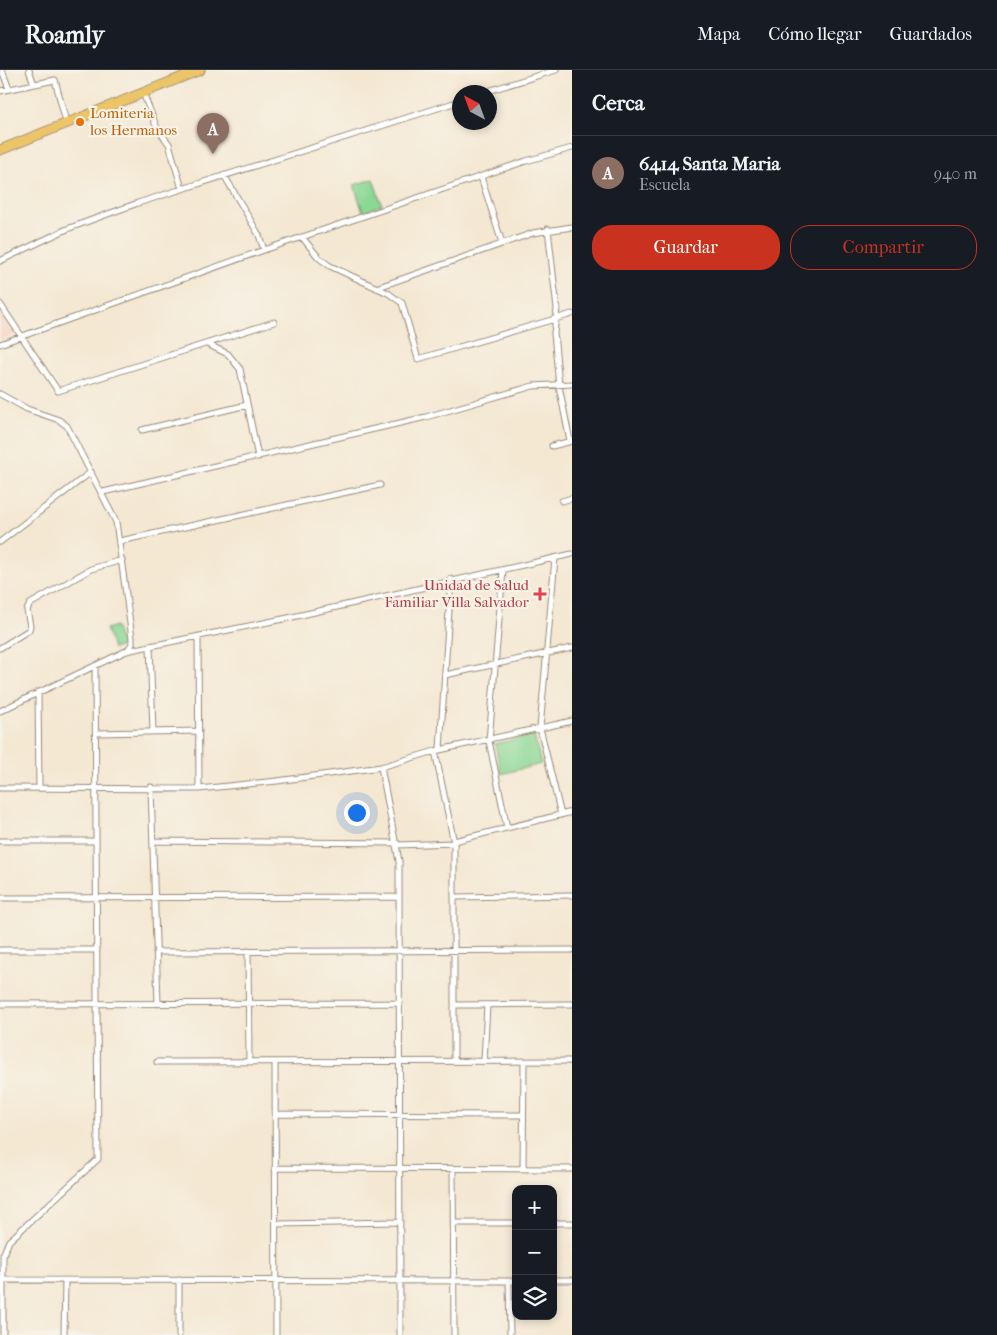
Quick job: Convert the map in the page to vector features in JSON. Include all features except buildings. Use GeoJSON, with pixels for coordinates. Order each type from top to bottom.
{"type":"FeatureCollection","features":[{"type":"Feature","properties":{"kind":"main road"},"geometry":{"type":"LineString","coordinates":[[0,150],[200,70]]}},
{"type":"Feature","properties":{"kind":"street"},"geometry":{"type":"LineString","coordinates":[[2,70],[10,89]]}},
{"type":"Feature","properties":{"kind":"street"},"geometry":{"type":"LineString","coordinates":[[29,70],[34,84]]}},
{"type":"Feature","properties":{"kind":"street"},"geometry":{"type":"LineString","coordinates":[[497,88],[556,70]]}},
{"type":"Feature","properties":{"kind":"street"},"geometry":{"type":"LineString","coordinates":[[0,91],[55,80],[66,122]]}},
{"type":"Feature","properties":{"kind":"street"},"geometry":{"type":"LineString","coordinates":[[143,93],[157,128],[169,144],[182,189]]}},
{"type":"Feature","properties":{"kind":"street"},"geometry":{"type":"LineString","coordinates":[[0,261],[67,229],[224,175],[452,104]]}},
{"type":"Feature","properties":{"kind":"street"},"geometry":{"type":"LineString","coordinates":[[0,344],[264,250],[572,148]]}},
{"type":"Feature","properties":{"kind":"street"},"geometry":{"type":"LineString","coordinates":[[224,175],[259,235],[264,250]]}},
{"type":"Feature","properties":{"kind":"street"},"geometry":{"type":"LineString","coordinates":[[482,177],[502,243]]}},
{"type":"Feature","properties":{"kind":"street"},"geometry":{"type":"LineString","coordinates":[[376,288],[502,243],[548,229],[572,227]]}},
{"type":"Feature","properties":{"kind":"street"},"geometry":{"type":"LineString","coordinates":[[548,229],[557,309],[554,319],[554,333],[559,386],[571,441],[552,446]]}},
{"type":"Feature","properties":{"kind":"street"},"geometry":{"type":"LineString","coordinates":[[302,238],[324,263],[402,303],[418,359],[572,314]]}},
{"type":"Feature","properties":{"kind":"street"},"geometry":{"type":"LineString","coordinates":[[0,304],[58,391],[274,322]]}},
{"type":"Feature","properties":{"kind":"street"},"geometry":{"type":"LineString","coordinates":[[204,344],[216,346],[235,362],[240,369],[258,457]]}},
{"type":"Feature","properties":{"kind":"street"},"geometry":{"type":"LineString","coordinates":[[103,492],[426,417],[533,386],[572,384]]}},
{"type":"Feature","properties":{"kind":"street"},"geometry":{"type":"LineString","coordinates":[[0,394],[27,408],[63,422],[70,430],[103,492],[116,522],[120,541],[132,638],[132,644],[126,651]]}},
{"type":"Feature","properties":{"kind":"street"},"geometry":{"type":"LineString","coordinates":[[142,430],[247,405]]}},
{"type":"Feature","properties":{"kind":"street"},"geometry":{"type":"LineString","coordinates":[[0,542],[91,472]]}},
{"type":"Feature","properties":{"kind":"street"},"geometry":{"type":"LineString","coordinates":[[120,541],[380,485]]}},
{"type":"Feature","properties":{"kind":"street"},"geometry":{"type":"LineString","coordinates":[[562,501],[572,498]]}},
{"type":"Feature","properties":{"kind":"street"},"geometry":{"type":"LineString","coordinates":[[0,711],[126,651],[288,618],[451,579],[502,570],[572,554]]}},
{"type":"Feature","properties":{"kind":"street"},"geometry":{"type":"LineString","coordinates":[[555,558],[540,728],[560,815]]}},
{"type":"Feature","properties":{"kind":"street"},"geometry":{"type":"LineString","coordinates":[[0,648],[29,630],[27,610],[30,604],[91,569],[122,560]]}},
{"type":"Feature","properties":{"kind":"street"},"geometry":{"type":"LineString","coordinates":[[502,570],[489,741],[507,828]]}},
{"type":"Feature","properties":{"kind":"street"},"geometry":{"type":"LineString","coordinates":[[451,579],[445,675],[437,750],[454,842],[456,897],[454,1061]]}},
{"type":"Feature","properties":{"kind":"street"},"geometry":{"type":"LineString","coordinates":[[198,636],[199,789]]}},
{"type":"Feature","properties":{"kind":"street"},"geometry":{"type":"LineString","coordinates":[[150,645],[153,732]]}},
{"type":"Feature","properties":{"kind":"street"},"geometry":{"type":"LineString","coordinates":[[445,675],[572,648]]}},
{"type":"Feature","properties":{"kind":"street"},"geometry":{"type":"LineString","coordinates":[[3,1335],[1,1280],[3,1255],[12,1236],[98,1159],[95,666]]}},
{"type":"Feature","properties":{"kind":"street"},"geometry":{"type":"LineString","coordinates":[[38,692],[39,788]]}},
{"type":"Feature","properties":{"kind":"street"},"geometry":{"type":"LineString","coordinates":[[0,788],[151,787],[199,789],[381,767],[437,750],[489,741],[572,721]]}},
{"type":"Feature","properties":{"kind":"street"},"geometry":{"type":"LineString","coordinates":[[96,733],[199,731]]}},
{"type":"Feature","properties":{"kind":"street"},"geometry":{"type":"LineString","coordinates":[[381,767],[397,844],[400,897],[400,1335]]}},
{"type":"Feature","properties":{"kind":"street"},"geometry":{"type":"LineString","coordinates":[[151,787],[158,1004]]}},
{"type":"Feature","properties":{"kind":"street"},"geometry":{"type":"LineString","coordinates":[[153,841],[397,844],[454,842],[572,812]]}},
{"type":"Feature","properties":{"kind":"street"},"geometry":{"type":"LineString","coordinates":[[0,841],[96,841]]}},
{"type":"Feature","properties":{"kind":"street"},"geometry":{"type":"LineString","coordinates":[[456,897],[572,895]]}},
{"type":"Feature","properties":{"kind":"street"},"geometry":{"type":"LineString","coordinates":[[0,898],[400,897]]}},
{"type":"Feature","properties":{"kind":"street"},"geometry":{"type":"LineString","coordinates":[[0,950],[97,950]]}},
{"type":"Feature","properties":{"kind":"street"},"geometry":{"type":"LineString","coordinates":[[156,952],[572,950]]}},
{"type":"Feature","properties":{"kind":"street"},"geometry":{"type":"LineString","coordinates":[[248,951],[250,1062]]}},
{"type":"Feature","properties":{"kind":"street"},"geometry":{"type":"LineString","coordinates":[[0,1004],[400,1003]]}},
{"type":"Feature","properties":{"kind":"street"},"geometry":{"type":"LineString","coordinates":[[454,1005],[572,1004]]}},
{"type":"Feature","properties":{"kind":"street"},"geometry":{"type":"LineString","coordinates":[[484,1061],[487,1005]]}},
{"type":"Feature","properties":{"kind":"street"},"geometry":{"type":"LineString","coordinates":[[523,1169],[524,1061]]}},
{"type":"Feature","properties":{"kind":"street"},"geometry":{"type":"LineString","coordinates":[[157,1062],[572,1061]]}},
{"type":"Feature","properties":{"kind":"street"},"geometry":{"type":"LineString","coordinates":[[275,1062],[276,1335]]}},
{"type":"Feature","properties":{"kind":"street"},"geometry":{"type":"LineString","coordinates":[[275,1114],[523,1115]]}},
{"type":"Feature","properties":{"kind":"street"},"geometry":{"type":"LineString","coordinates":[[276,1168],[572,1169]]}},
{"type":"Feature","properties":{"kind":"street"},"geometry":{"type":"LineString","coordinates":[[453,1169],[454,1335]]}},
{"type":"Feature","properties":{"kind":"street"},"geometry":{"type":"LineString","coordinates":[[276,1224],[400,1222]]}},
{"type":"Feature","properties":{"kind":"street"},"geometry":{"type":"LineString","coordinates":[[454,1223],[512,1223]]}},
{"type":"Feature","properties":{"kind":"street"},"geometry":{"type":"LineString","coordinates":[[557,1223],[572,1223]]}},
{"type":"Feature","properties":{"kind":"street"},"geometry":{"type":"LineString","coordinates":[[1,1280],[509,1281],[510,1335]]}},
{"type":"Feature","properties":{"kind":"street"},"geometry":{"type":"LineString","coordinates":[[64,1335],[65,1280]]}},
{"type":"Feature","properties":{"kind":"street"},"geometry":{"type":"LineString","coordinates":[[179,1280],[179,1335]]}},
{"type":"Feature","properties":{"kind":"street"},"geometry":{"type":"LineString","coordinates":[[557,1280],[572,1280]]}},
{"type":"Feature","properties":{"kind":"shaded area"},"geometry":{"type":"Polygon","coordinates":[[[0,310],[17,334],[0,340],[0,310]]]}},
{"type":"Feature","properties":{"kind":"green space"},"geometry":{"type":"Polygon","coordinates":[[[373,179],[382,205],[363,212],[354,185],[373,179]]]}},
{"type":"Feature","properties":{"kind":"green space"},"geometry":{"type":"Polygon","coordinates":[[[115,626],[122,646],[113,649],[106,629],[115,626]]]}},
{"type":"Feature","properties":{"kind":"green space"},"geometry":{"type":"Polygon","coordinates":[[[534,735],[541,764],[501,774],[495,744],[534,735]]]}},
{"type":"Feature","properties":{"kind":"place","name":"Lomiteria los Hermanos"},"geometry":{"type":"Point","coordinates":[80,122]}},
{"type":"Feature","properties":{"kind":"place","name":"6414 Santa Maria"},"geometry":{"type":"Point","coordinates":[213,154]}},
{"type":"Feature","properties":{"kind":"place","name":"Unidad de Salud Familiar Villa Salvador"},"geometry":{"type":"Point","coordinates":[540,594]}}]}
